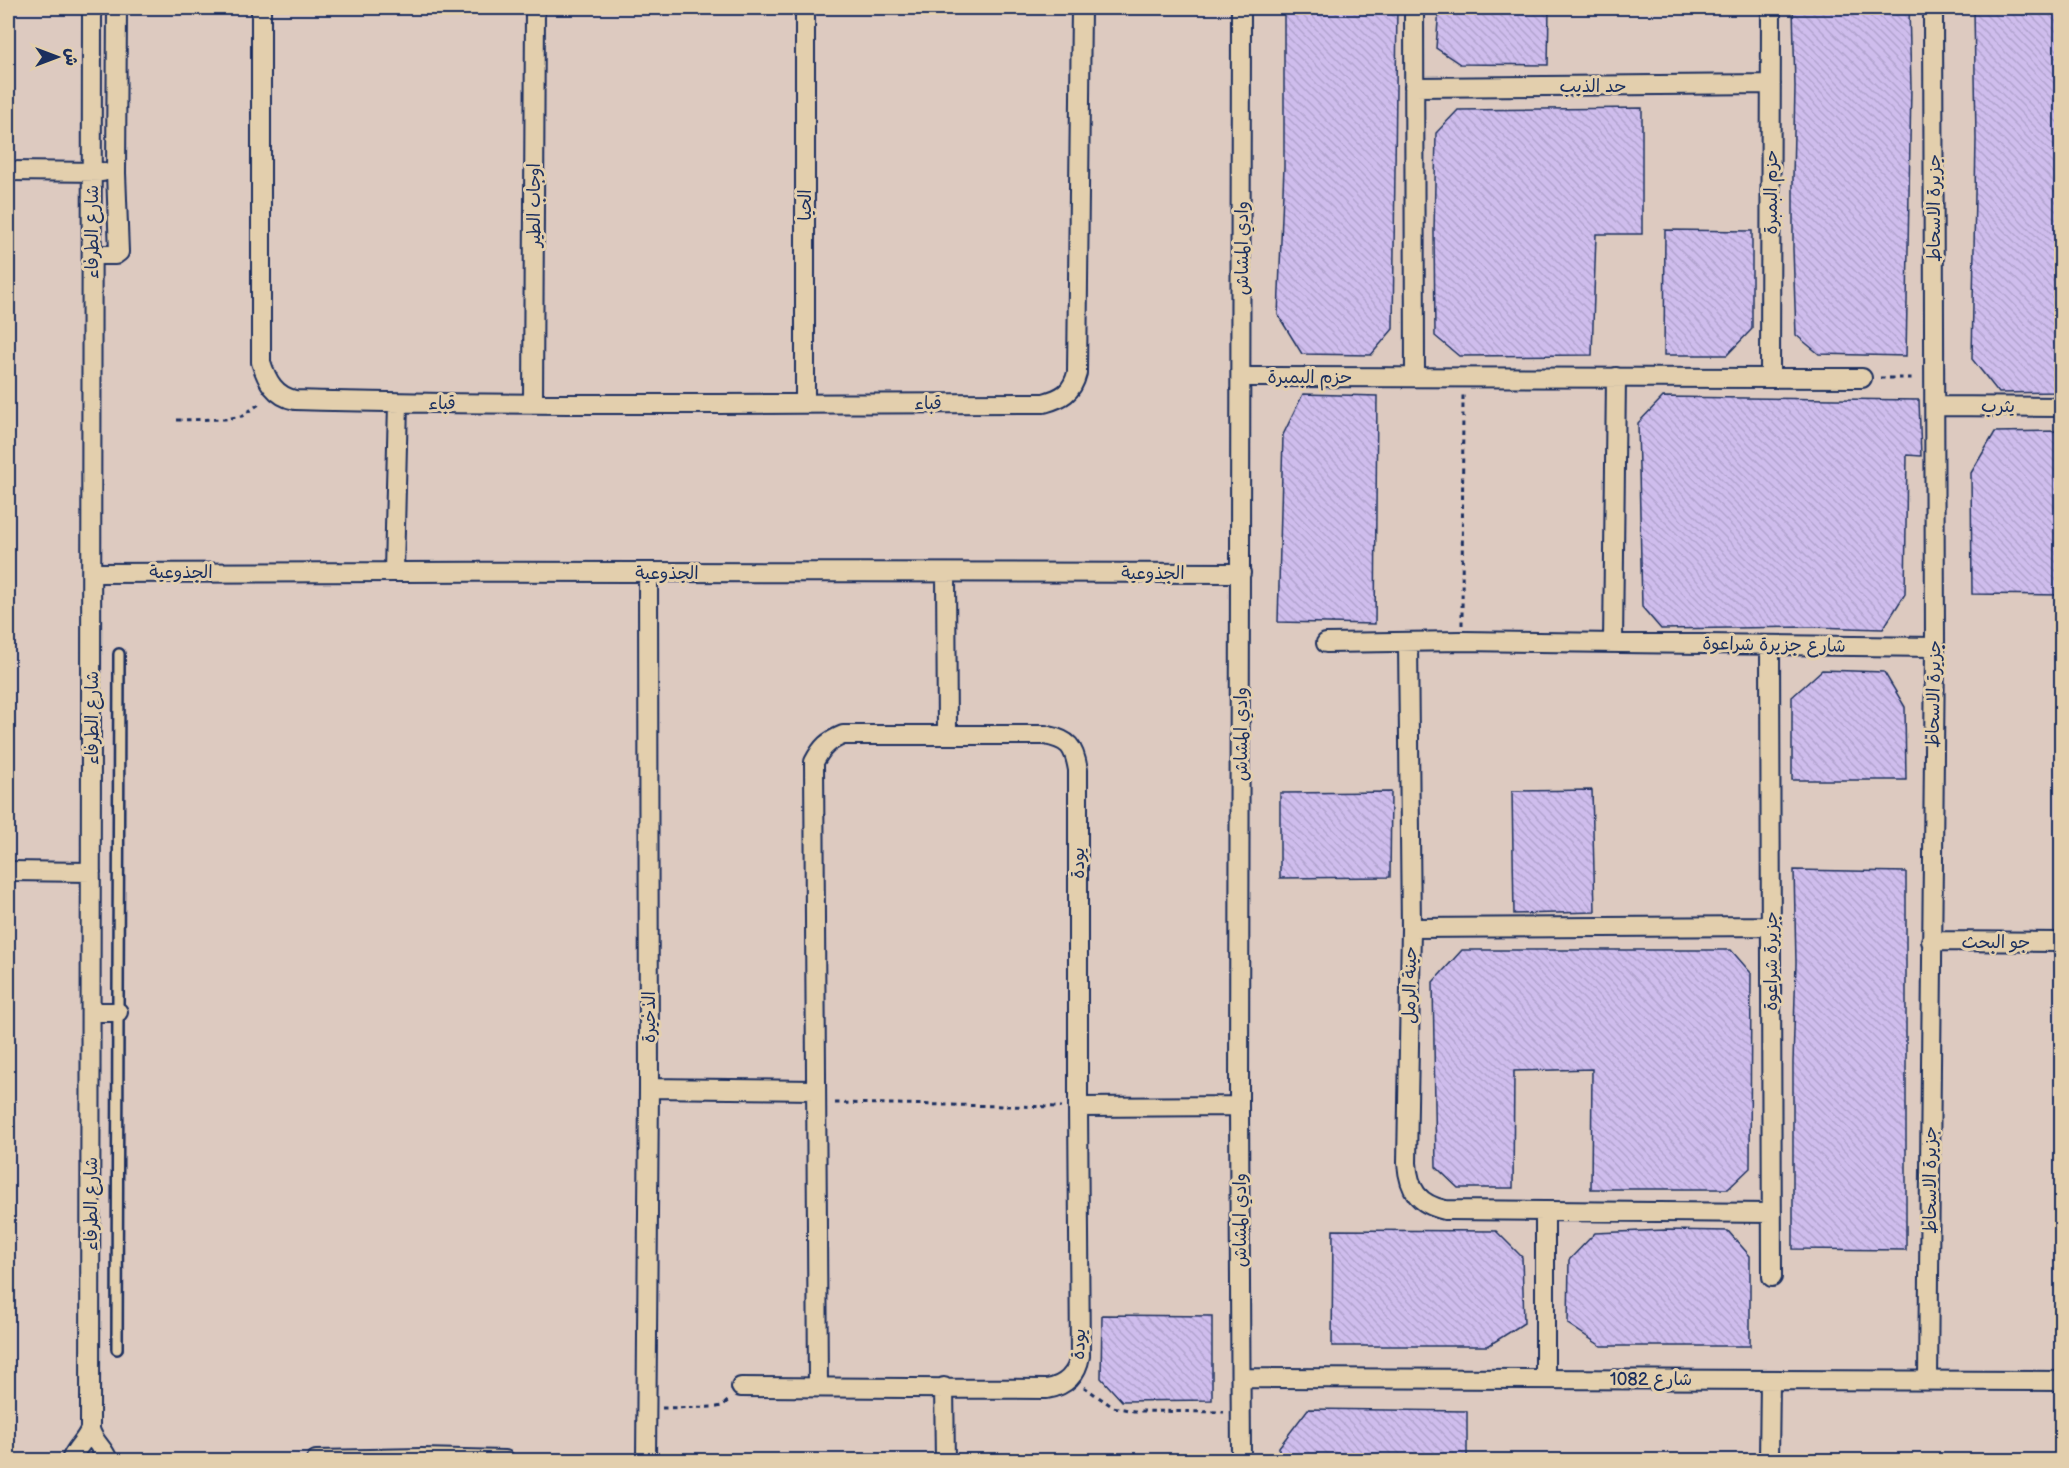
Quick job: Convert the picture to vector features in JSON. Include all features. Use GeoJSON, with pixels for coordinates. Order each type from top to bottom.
{"type":"FeatureCollection","features":[{"type":"Feature","properties":{"kind":"street","name":"شارع الطرفاء"},"geometry":{"type":"LineString","coordinates":[[90,1429],[92,8]]}},
{"type":"Feature","properties":{"kind":"street"},"geometry":{"type":"LineString","coordinates":[[92,255],[116,255],[118,252],[117,8]]}},
{"type":"Feature","properties":{"kind":"street"},"geometry":{"type":"LineString","coordinates":[[261,8],[261,362],[266,378],[275,391]]}},
{"type":"Feature","properties":{"kind":"street","name":"اوجاب الطير"},"geometry":{"type":"LineString","coordinates":[[533,403],[535,8]]}},
{"type":"Feature","properties":{"kind":"street","name":"الحيا"},"geometry":{"type":"LineString","coordinates":[[805,8],[805,404]]}},
{"type":"Feature","properties":{"kind":"street","name":"قباء"},"geometry":{"type":"LineString","coordinates":[[275,391],[285,398],[295,399],[398,403],[1044,403],[1061,399],[1074,384],[1077,374],[1081,8]]}},
{"type":"Feature","properties":{"kind":"street","name":"وادي المشاش"},"geometry":{"type":"LineString","coordinates":[[1241,1461],[1239,1106],[1242,8]]}},
{"type":"Feature","properties":{"kind":"street"},"geometry":{"type":"LineString","coordinates":[[1414,8],[1414,377]]}},
{"type":"Feature","properties":{"kind":"street","name":"حزم البمبرة"},"geometry":{"type":"LineString","coordinates":[[1770,377],[1771,8]]}},
{"type":"Feature","properties":{"kind":"street","name":"جزيرة الاسحاط"},"geometry":{"type":"LineString","coordinates":[[1928,1380],[1935,647],[1933,8]]}},
{"type":"Feature","properties":{"kind":"street","name":"حد الذيب"},"geometry":{"type":"LineString","coordinates":[[1414,87],[1771,84]]}},
{"type":"Feature","properties":{"kind":"street"},"geometry":{"type":"LineString","coordinates":[[8,171],[116,173]]}},
{"type":"Feature","properties":{"kind":"street","name":"حزم البمبرة"},"geometry":{"type":"LineString","coordinates":[[1242,377],[1862,378]]}},
{"type":"Feature","properties":{"kind":"street"},"geometry":{"type":"LineString","coordinates":[[1613,644],[1616,377]]}},
{"type":"Feature","properties":{"kind":"street"},"geometry":{"type":"LineString","coordinates":[[394,571],[398,403]]}},
{"type":"Feature","properties":{"kind":"street","name":"يثرب"},"geometry":{"type":"LineString","coordinates":[[1935,406],[2061,407]]}},
{"type":"Feature","properties":{"kind":"street","name":"الجذوعية"},"geometry":{"type":"LineString","coordinates":[[92,573],[394,571],[1241,573]]}},
{"type":"Feature","properties":{"kind":"street","name":"الذخيرة"},"geometry":{"type":"LineString","coordinates":[[646,1461],[649,1088],[648,573]]}},
{"type":"Feature","properties":{"kind":"street"},"geometry":{"type":"LineString","coordinates":[[946,573],[947,734]]}},
{"type":"Feature","properties":{"kind":"street","name":"شارع جزيرة شراعوة"},"geometry":{"type":"LineString","coordinates":[[1326,643],[1462,642],[1935,647]]}},
{"type":"Feature","properties":{"kind":"street"},"geometry":{"type":"LineString","coordinates":[[1408,643],[1411,928]]}},
{"type":"Feature","properties":{"kind":"street","name":"جزيرة شراعوة"},"geometry":{"type":"LineString","coordinates":[[1770,645],[1772,1277]]}},
{"type":"Feature","properties":{"kind":"street","name":"يودة"},"geometry":{"type":"LineString","coordinates":[[741,1387],[1047,1389],[1065,1383],[1078,1368],[1080,1356],[1078,770],[1076,756],[1070,746],[1061,739],[1045,735],[843,735],[830,740],[821,747],[814,762],[818,1387]]}},
{"type":"Feature","properties":{"kind":"street"},"geometry":{"type":"LineString","coordinates":[[8,871],[92,872]]}},
{"type":"Feature","properties":{"kind":"street","name":"حينة الرمل"},"geometry":{"type":"LineString","coordinates":[[1771,926],[1411,928],[1407,1163],[1408,1177],[1418,1197],[1425,1203],[1445,1210],[1772,1213]]}},
{"type":"Feature","properties":{"kind":"street","name":"جو البحث"},"geometry":{"type":"LineString","coordinates":[[1931,941],[2061,942]]}},
{"type":"Feature","properties":{"kind":"street"},"geometry":{"type":"LineString","coordinates":[[91,1012],[118,1012]]}},
{"type":"Feature","properties":{"kind":"street"},"geometry":{"type":"LineString","coordinates":[[649,1088],[815,1096]]}},
{"type":"Feature","properties":{"kind":"street"},"geometry":{"type":"LineString","coordinates":[[1078,1107],[1239,1106]]}},
{"type":"Feature","properties":{"kind":"street"},"geometry":{"type":"LineString","coordinates":[[1545,1212],[1545,1379]]}},
{"type":"Feature","properties":{"kind":"street","name":"شارع 1082"},"geometry":{"type":"LineString","coordinates":[[1241,1378],[2061,1381]]}},
{"type":"Feature","properties":{"kind":"street"},"geometry":{"type":"LineString","coordinates":[[1769,1461],[1770,1380]]}},
{"type":"Feature","properties":{"kind":"street"},"geometry":{"type":"LineString","coordinates":[[944,1387],[945,1461]]}},
{"type":"Feature","properties":{"kind":"street"},"geometry":{"type":"LineString","coordinates":[[71,1461],[90,1429]]}},
{"type":"Feature","properties":{"kind":"street"},"geometry":{"type":"LineString","coordinates":[[90,1429],[94,1441],[104,1451],[108,1461]]}},
{"type":"Feature","properties":{"kind":"street"},"geometry":{"type":"LineString","coordinates":[[316,1461],[422,1458],[505,1461]]}},
{"type":"Feature","properties":{"kind":"lane"},"geometry":{"type":"LineString","coordinates":[[117,1349],[118,654]]}},
{"type":"Feature","properties":{"kind":"path"},"geometry":{"type":"LineString","coordinates":[[1462,642],[1463,377]]}},
{"type":"Feature","properties":{"kind":"path"},"geometry":{"type":"LineString","coordinates":[[1862,378],[1935,378]]}},
{"type":"Feature","properties":{"kind":"path"},"geometry":{"type":"LineString","coordinates":[[177,420],[225,419],[242,416],[275,391]]}},
{"type":"Feature","properties":{"kind":"path"},"geometry":{"type":"LineString","coordinates":[[815,1096],[1078,1107]]}},
{"type":"Feature","properties":{"kind":"path"},"geometry":{"type":"LineString","coordinates":[[1071,1376],[1093,1395],[1113,1407],[1134,1411],[1241,1412]]}},
{"type":"Feature","properties":{"kind":"path"},"geometry":{"type":"LineString","coordinates":[[646,1408],[722,1406],[741,1387]]}},
{"type":"Feature","properties":{"kind":"building"},"geometry":{"type":"Polygon","coordinates":[[[1284,8],[1397,8],[1393,329],[1371,355],[1302,354],[1278,315],[1284,167],[1284,8]]]}},
{"type":"Feature","properties":{"kind":"building"},"geometry":{"type":"Polygon","coordinates":[[[1439,8],[1549,8],[1548,65],[1460,64],[1436,48],[1439,8]]]}},
{"type":"Feature","properties":{"kind":"building"},"geometry":{"type":"Polygon","coordinates":[[[1793,8],[1909,8],[1911,87],[1906,356],[1819,354],[1796,335],[1793,249],[1795,87],[1793,8]]]}},
{"type":"Feature","properties":{"kind":"building"},"geometry":{"type":"Polygon","coordinates":[[[1974,8],[2061,10],[2061,392],[1999,393],[1972,359],[1976,139],[1974,8]]]}},
{"type":"Feature","properties":{"kind":"building"},"geometry":{"type":"Polygon","coordinates":[[[1642,108],[1642,234],[1596,234],[1592,355],[1459,356],[1435,336],[1436,133],[1458,110],[1642,108]]]}},
{"type":"Feature","properties":{"kind":"building"},"geometry":{"type":"Polygon","coordinates":[[[1665,230],[1752,231],[1752,329],[1727,355],[1664,355],[1665,230]]]}},
{"type":"Feature","properties":{"kind":"building"},"geometry":{"type":"Polygon","coordinates":[[[1303,394],[1377,396],[1375,624],[1278,622],[1283,435],[1303,394]]]}},
{"type":"Feature","properties":{"kind":"building"},"geometry":{"type":"Polygon","coordinates":[[[1663,397],[1919,400],[1921,456],[1907,455],[1905,594],[1883,629],[1811,627],[1661,629],[1642,607],[1638,423],[1663,397]]]}},
{"type":"Feature","properties":{"kind":"building"},"geometry":{"type":"Polygon","coordinates":[[[2061,431],[2061,595],[1972,594],[1971,473],[1995,432],[2061,431]]]}},
{"type":"Feature","properties":{"kind":"building"},"geometry":{"type":"Polygon","coordinates":[[[1822,670],[1884,672],[1905,707],[1906,780],[1792,780],[1792,697],[1822,670]]]}},
{"type":"Feature","properties":{"kind":"building"},"geometry":{"type":"Polygon","coordinates":[[[1592,790],[1595,912],[1514,914],[1512,791],[1592,790]]]}},
{"type":"Feature","properties":{"kind":"building"},"geometry":{"type":"Polygon","coordinates":[[[1391,792],[1390,877],[1280,878],[1280,793],[1391,792]]]}},
{"type":"Feature","properties":{"kind":"building"},"geometry":{"type":"Polygon","coordinates":[[[1794,870],[1906,872],[1906,1250],[1793,1249],[1793,1063],[1796,963],[1794,870]]]}},
{"type":"Feature","properties":{"kind":"building"},"geometry":{"type":"Polygon","coordinates":[[[1462,950],[1731,950],[1751,973],[1750,1168],[1728,1189],[1591,1189],[1592,1069],[1514,1071],[1513,1188],[1458,1188],[1436,1167],[1433,982],[1462,950]]]}},
{"type":"Feature","properties":{"kind":"building"},"geometry":{"type":"Polygon","coordinates":[[[1333,1230],[1496,1231],[1522,1257],[1524,1323],[1488,1346],[1332,1346],[1333,1230]]]}},
{"type":"Feature","properties":{"kind":"building"},"geometry":{"type":"Polygon","coordinates":[[[1665,1230],[1728,1231],[1750,1256],[1750,1346],[1601,1346],[1568,1324],[1569,1260],[1595,1233],[1665,1230]]]}},
{"type":"Feature","properties":{"kind":"building"},"geometry":{"type":"Polygon","coordinates":[[[1102,1315],[1212,1316],[1212,1400],[1122,1401],[1101,1378],[1102,1315]]]}},
{"type":"Feature","properties":{"kind":"building"},"geometry":{"type":"Polygon","coordinates":[[[1308,1409],[1467,1411],[1467,1461],[1279,1461],[1279,1447],[1308,1409]]]}}]}
